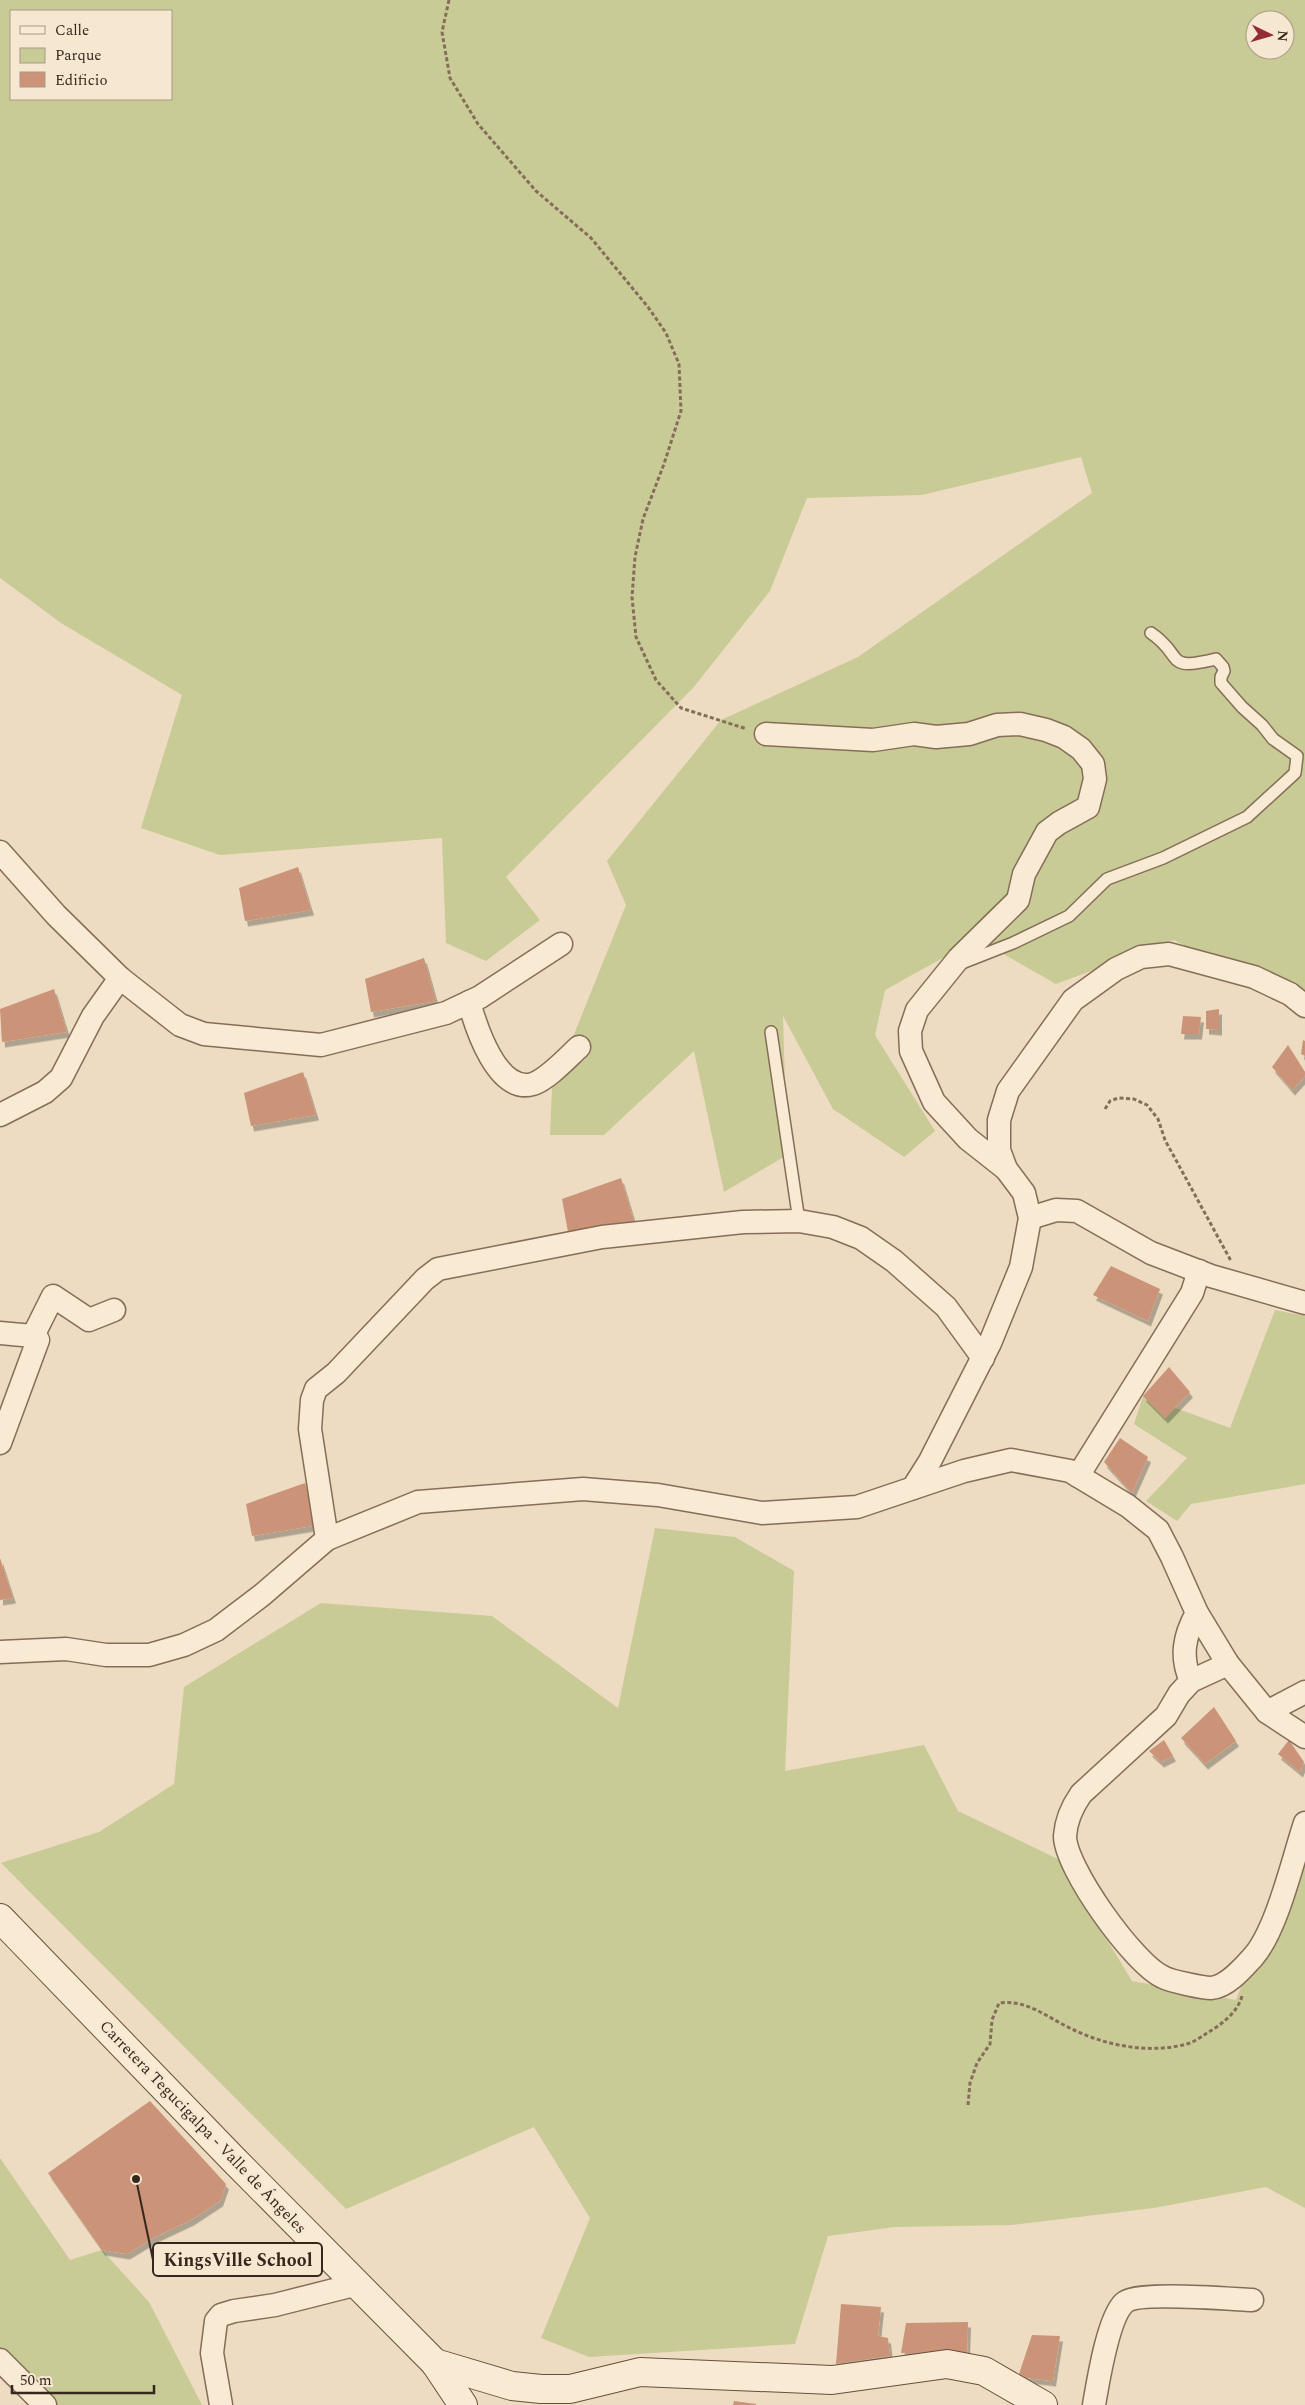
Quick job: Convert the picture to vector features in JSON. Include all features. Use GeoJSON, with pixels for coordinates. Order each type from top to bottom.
{"type":"FeatureCollection","features":[{"type":"Feature","properties":{"kind":"main road","name":"Carretera Tegucigalpa - Valle de Ángeles"},"geometry":{"type":"LineString","coordinates":[[0,1918],[232,2158],[435,2362],[463,2405]]}},
{"type":"Feature","properties":{"kind":"main road"},"geometry":{"type":"LineString","coordinates":[[435,2362],[545,2397],[570,2388],[640,2372],[832,2380],[947,2364],[984,2371],[1042,2405]]}},
{"type":"Feature","properties":{"kind":"street"},"geometry":{"type":"LineString","coordinates":[[766,734],[873,740],[914,734],[936,737],[969,734],[997,725],[1020,724],[1046,730],[1064,737],[1081,749],[1093,764],[1095,779],[1088,807],[1059,823],[1048,832],[1024,874],[1018,900],[952,967],[917,1010],[910,1031],[911,1051],[934,1102],[968,1139],[1006,1169],[1024,1193],[1030,1218],[1021,1266],[983,1358],[930,1461],[913,1488]]}},
{"type":"Feature","properties":{"kind":"street"},"geometry":{"type":"LineString","coordinates":[[0,852],[56,915],[120,978],[180,1025],[204,1034],[321,1045],[446,1013],[469,1002],[561,944]]}},
{"type":"Feature","properties":{"kind":"street"},"geometry":{"type":"LineString","coordinates":[[1006,1169],[999,1150],[998,1120],[1008,1091],[1073,1000],[1116,969],[1141,957],[1169,954],[1254,977],[1290,994],[1305,1006]]}},
{"type":"Feature","properties":{"kind":"street"},"geometry":{"type":"LineString","coordinates":[[0,1115],[45,1092],[61,1078],[93,1016],[120,978]]}},
{"type":"Feature","properties":{"kind":"street"},"geometry":{"type":"LineString","coordinates":[[469,1002],[476,1025],[490,1057],[504,1075],[518,1082],[533,1084],[545,1077],[579,1047]]}},
{"type":"Feature","properties":{"kind":"street"},"geometry":{"type":"LineString","coordinates":[[1030,1218],[1056,1210],[1077,1211],[1151,1252],[1234,1283],[1305,1303]]}},
{"type":"Feature","properties":{"kind":"street"},"geometry":{"type":"LineString","coordinates":[[327,1538],[310,1429],[312,1400],[316,1389],[336,1373],[438,1269],[602,1237],[743,1222],[799,1222],[833,1227],[861,1238],[894,1261],[946,1307],[983,1358]]}},
{"type":"Feature","properties":{"kind":"street"},"geometry":{"type":"LineString","coordinates":[[1078,1476],[1192,1293],[1199,1271]]}},
{"type":"Feature","properties":{"kind":"street"},"geometry":{"type":"LineString","coordinates":[[34,1336],[53,1296],[89,1320],[114,1310]]}},
{"type":"Feature","properties":{"kind":"street"},"geometry":{"type":"LineString","coordinates":[[0,1333],[34,1336],[38,1340],[0,1443]]}},
{"type":"Feature","properties":{"kind":"street"},"geometry":{"type":"LineString","coordinates":[[0,1652],[66,1650],[106,1656],[149,1654],[184,1645],[216,1630],[262,1595],[327,1538],[418,1502],[583,1489],[658,1495],[762,1513],[857,1507],[964,1471],[1011,1460],[1070,1471],[1128,1506],[1158,1530],[1197,1613],[1228,1664],[1267,1712],[1305,1738]]}},
{"type":"Feature","properties":{"kind":"street"},"geometry":{"type":"LineString","coordinates":[[1191,1681],[1184,1666],[1185,1647],[1189,1627],[1197,1613]]}},
{"type":"Feature","properties":{"kind":"street"},"geometry":{"type":"LineString","coordinates":[[1228,1664],[1191,1681],[1179,1694],[1166,1716],[1081,1794],[1071,1809],[1065,1838],[1073,1866],[1093,1898],[1139,1959],[1163,1977],[1211,1988],[1230,1980],[1267,1938],[1305,1823]]}},
{"type":"Feature","properties":{"kind":"street"},"geometry":{"type":"LineString","coordinates":[[1267,1712],[1305,1692]]}},
{"type":"Feature","properties":{"kind":"street"},"geometry":{"type":"LineString","coordinates":[[221,2405],[212,2353],[216,2321],[221,2315],[234,2311],[275,2306],[358,2284]]}},
{"type":"Feature","properties":{"kind":"street"},"geometry":{"type":"LineString","coordinates":[[1094,2405],[1101,2368],[1113,2324],[1124,2303],[1133,2298],[1152,2296],[1252,2300]]}},
{"type":"Feature","properties":{"kind":"street"},"geometry":{"type":"LineString","coordinates":[[0,2360],[45,2405]]}},
{"type":"Feature","properties":{"kind":"lane"},"geometry":{"type":"LineString","coordinates":[[952,967],[1069,916],[1107,879],[1163,858],[1248,817],[1295,773],[1297,756],[1273,740],[1262,725],[1242,707],[1221,683],[1224,671],[1216,659],[1190,665],[1181,664],[1173,659],[1165,642],[1151,633]]}},
{"type":"Feature","properties":{"kind":"lane"},"geometry":{"type":"LineString","coordinates":[[771,1032],[799,1222]]}},
{"type":"Feature","properties":{"kind":"path"},"geometry":{"type":"LineString","coordinates":[[449,0],[442,32],[450,78],[478,124],[536,192],[591,238],[648,307],[666,333],[679,364],[681,411],[664,464],[643,519],[635,557],[632,597],[636,637],[656,680],[681,708],[766,734]]}},
{"type":"Feature","properties":{"kind":"path"},"geometry":{"type":"LineString","coordinates":[[1105,1109],[1110,1101],[1118,1098],[1134,1099],[1147,1105],[1158,1119],[1165,1140],[1234,1267],[1234,1283]]}},
{"type":"Feature","properties":{"kind":"path"},"geometry":{"type":"LineString","coordinates":[[968,2105],[970,2083],[977,2063],[990,2044],[992,2020],[999,2003],[1013,2001],[1041,2012],[1072,2030],[1104,2042],[1156,2049],[1189,2044],[1218,2026],[1240,2004],[1242,1995]]}},
{"type":"Feature","properties":{"kind":"green space"},"geometry":{"type":"Polygon","coordinates":[[[0,0],[1305,0],[1305,1005],[1228,970],[1174,940],[1056,984],[977,939],[885,990],[875,1035],[935,1131],[904,1157],[833,1109],[783,1016],[787,1155],[724,1192],[694,1051],[604,1135],[550,1135],[552,1089],[626,905],[607,861],[721,720],[858,657],[1092,493],[1081,457],[922,495],[807,498],[770,591],[693,688],[506,877],[540,920],[486,961],[446,943],[442,838],[220,855],[141,828],[182,695],[61,623],[0,578],[0,0]]]}},
{"type":"Feature","properties":{"kind":"green space"},"geometry":{"type":"Polygon","coordinates":[[[1275,1310],[1305,1316],[1305,1484],[1191,1504],[1177,1521],[1146,1501],[1187,1458],[1134,1424],[1143,1396],[1230,1428],[1275,1310]]]}},
{"type":"Feature","properties":{"kind":"green space"},"geometry":{"type":"Polygon","coordinates":[[[655,1528],[735,1537],[794,1571],[785,1771],[924,1745],[958,1811],[1058,1859],[1132,1981],[1236,2000],[1305,1823],[1305,2208],[1266,2187],[1154,2208],[1011,2225],[895,2227],[828,2236],[795,2344],[589,2357],[541,2338],[590,2218],[534,2127],[346,2209],[1,1863],[99,1832],[174,1784],[184,1687],[321,1603],[492,1616],[618,1708],[655,1528]]]}},
{"type":"Feature","properties":{"kind":"green space"},"geometry":{"type":"Polygon","coordinates":[[[0,2158],[70,2260],[102,2250],[149,2302],[202,2405],[40,2405],[0,2372],[0,2158]]]}},
{"type":"Feature","properties":{"kind":"building"},"geometry":{"type":"Polygon","coordinates":[[[298,867],[311,910],[245,921],[239,888],[298,867]]]}},
{"type":"Feature","properties":{"kind":"building"},"geometry":{"type":"Polygon","coordinates":[[[424,958],[436,1001],[371,1012],[365,979],[424,958]]]}},
{"type":"Feature","properties":{"kind":"building"},"geometry":{"type":"Polygon","coordinates":[[[54,989],[67,1032],[2,1042],[0,1009],[54,989]]]}},
{"type":"Feature","properties":{"kind":"building"},"geometry":{"type":"Polygon","coordinates":[[[1219,1009],[1219,1030],[1206,1029],[1206,1011],[1219,1009]]]}},
{"type":"Feature","properties":{"kind":"building"},"geometry":{"type":"Polygon","coordinates":[[[1183,1016],[1201,1017],[1199,1034],[1181,1034],[1183,1016]]]}},
{"type":"Feature","properties":{"kind":"building"},"geometry":{"type":"Polygon","coordinates":[[[1303,1040],[1305,1041],[1305,1056],[1301,1054],[1303,1040]]]}},
{"type":"Feature","properties":{"kind":"building"},"geometry":{"type":"Polygon","coordinates":[[[1288,1045],[1305,1072],[1305,1076],[1292,1090],[1272,1067],[1288,1045]]]}},
{"type":"Feature","properties":{"kind":"building"},"geometry":{"type":"Polygon","coordinates":[[[303,1072],[316,1115],[251,1126],[244,1093],[303,1072]]]}},
{"type":"Feature","properties":{"kind":"building"},"geometry":{"type":"Polygon","coordinates":[[[621,1178],[634,1221],[568,1232],[562,1199],[621,1178]]]}},
{"type":"Feature","properties":{"kind":"building"},"geometry":{"type":"Polygon","coordinates":[[[1111,1266],[1160,1289],[1148,1321],[1093,1295],[1111,1266]]]}},
{"type":"Feature","properties":{"kind":"building"},"geometry":{"type":"Polygon","coordinates":[[[1169,1367],[1190,1392],[1165,1418],[1143,1396],[1169,1367]]]}},
{"type":"Feature","properties":{"kind":"building"},"geometry":{"type":"Polygon","coordinates":[[[1120,1438],[1148,1457],[1132,1493],[1104,1462],[1120,1438]]]}},
{"type":"Feature","properties":{"kind":"building"},"geometry":{"type":"Polygon","coordinates":[[[305,1483],[318,1525],[252,1536],[246,1504],[305,1483]]]}},
{"type":"Feature","properties":{"kind":"building"},"geometry":{"type":"Polygon","coordinates":[[[0,1558],[13,1598],[0,1600],[0,1558]]]}},
{"type":"Feature","properties":{"kind":"building"},"geometry":{"type":"Polygon","coordinates":[[[1214,1707],[1236,1741],[1205,1764],[1181,1738],[1214,1707]]]}},
{"type":"Feature","properties":{"kind":"building"},"geometry":{"type":"Polygon","coordinates":[[[1164,1740],[1173,1756],[1161,1762],[1149,1751],[1164,1740]]]}},
{"type":"Feature","properties":{"kind":"building"},"geometry":{"type":"Polygon","coordinates":[[[1289,1740],[1304,1762],[1300,1772],[1278,1754],[1289,1740]]]}},
{"type":"Feature","properties":{"kind":"building"},"geometry":{"type":"Polygon","coordinates":[[[150,2101],[226,2184],[220,2201],[191,2220],[155,2237],[127,2254],[102,2250],[48,2173],[150,2101]]]}},
{"type":"Feature","properties":{"kind":"building"},"geometry":{"type":"Polygon","coordinates":[[[841,2304],[881,2307],[878,2336],[888,2338],[890,2356],[836,2364],[841,2304]]]}},
{"type":"Feature","properties":{"kind":"building"},"geometry":{"type":"Polygon","coordinates":[[[968,2322],[967,2353],[901,2353],[906,2323],[968,2322]]]}},
{"type":"Feature","properties":{"kind":"building"},"geometry":{"type":"Polygon","coordinates":[[[1032,2335],[1060,2336],[1053,2381],[1018,2377],[1032,2335]]]}},
{"type":"Feature","properties":{"kind":"building"},"geometry":{"type":"Polygon","coordinates":[[[734,2401],[756,2404],[756,2405],[733,2405],[734,2401]]]}},
{"type":"Feature","properties":{"kind":"place","name":"KingsVille School"},"geometry":{"type":"Point","coordinates":[136,2179]}}]}
